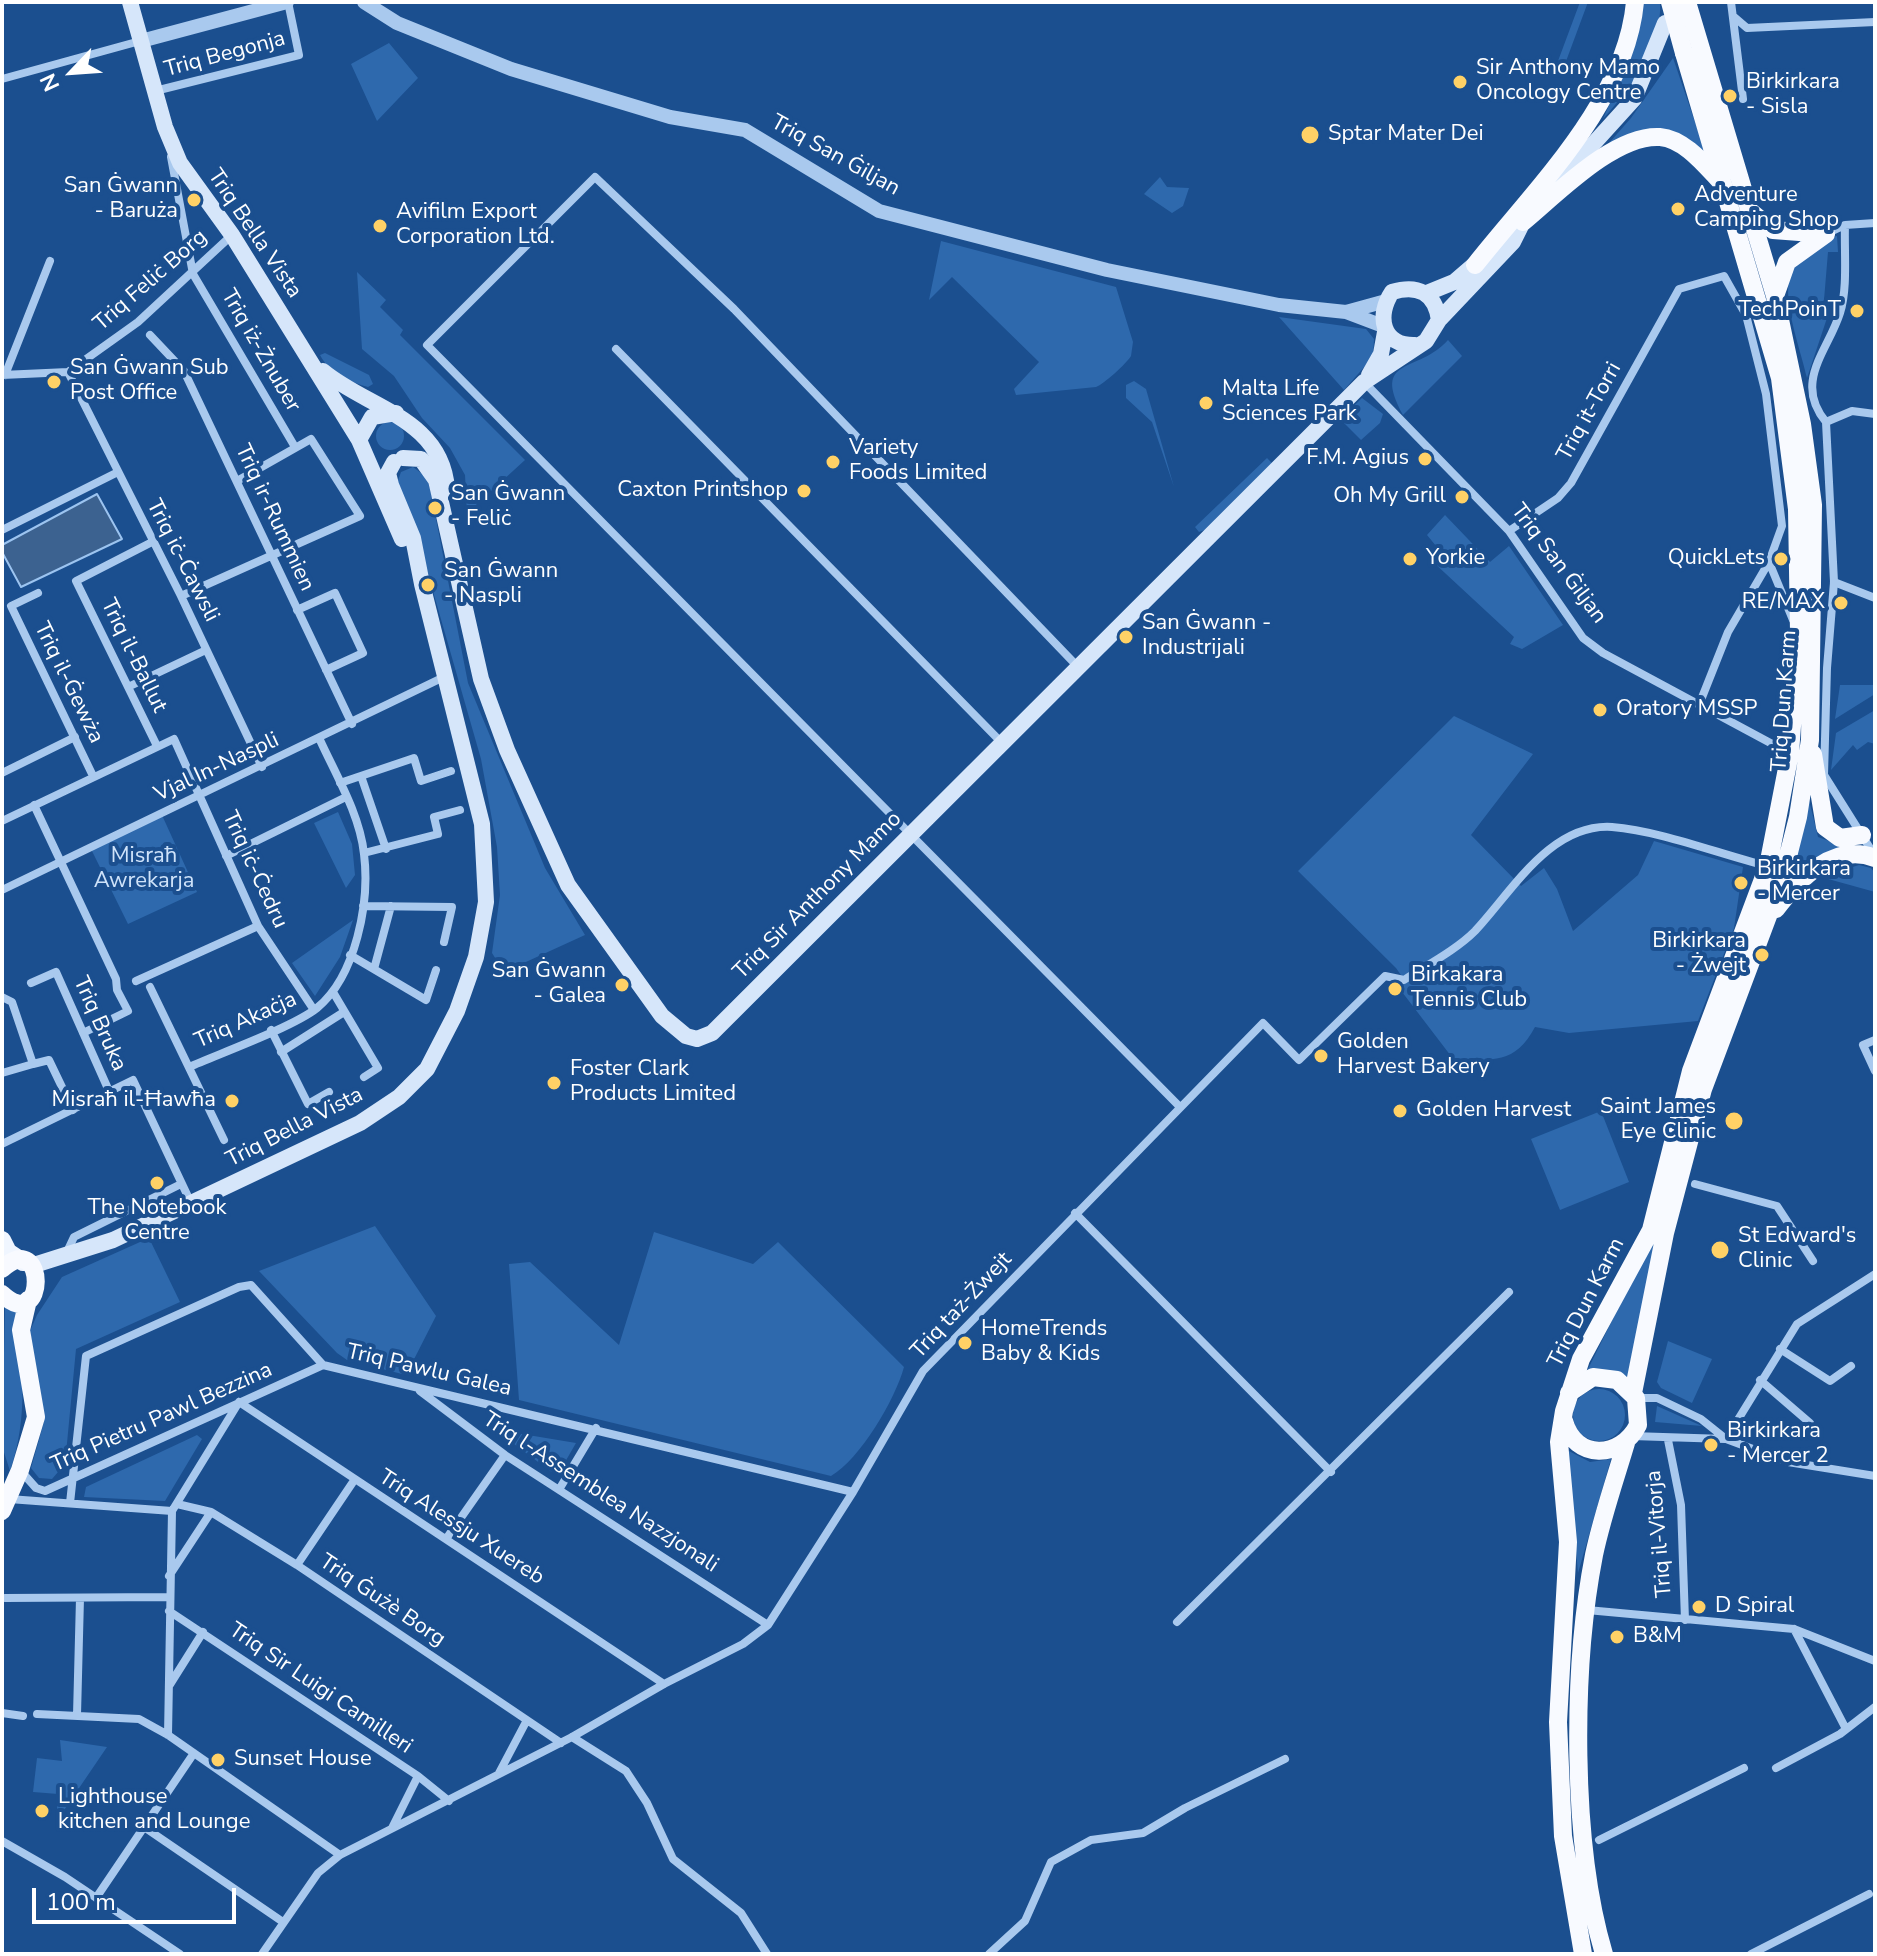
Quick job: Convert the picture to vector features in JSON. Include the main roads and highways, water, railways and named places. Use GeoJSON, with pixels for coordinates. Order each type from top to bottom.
{"type":"FeatureCollection","features":[{"type":"Feature","properties":{"kind":"highway"},"geometry":{"type":"LineString","coordinates":[[1475,265],[1591,118],[1626,51],[1635,2]]}},
{"type":"Feature","properties":{"kind":"highway","name":"Triq Dun Karm"},"geometry":{"type":"LineString","coordinates":[[1583,1954],[1563,1836],[1558,1722],[1568,1542],[1559,1442],[1569,1393],[1581,1359],[1651,1230],[1691,1071],[1768,866],[1790,753],[1799,632],[1797,509],[1780,378],[1670,2]]}},
{"type":"Feature","properties":{"kind":"highway","name":"Triq Dun Karm"},"geometry":{"type":"LineString","coordinates":[[1604,1954],[1585,1842],[1578,1723],[1586,1610],[1595,1553],[1639,1412],[1634,1396],[1665,1233],[1703,1089],[1783,876],[1798,817],[1810,740],[1813,505],[1802,424],[1775,296],[1687,2]]}},
{"type":"Feature","properties":{"kind":"highway"},"geometry":{"type":"LineString","coordinates":[[1523,222],[1602,159],[1639,140],[1661,137],[1679,144],[1725,186]]}},
{"type":"Feature","properties":{"kind":"highway"},"geometry":{"type":"LineString","coordinates":[[1749,210],[1762,224],[1773,230],[1826,234],[1787,262],[1775,296]]}},
{"type":"Feature","properties":{"kind":"highway"},"geometry":{"type":"LineString","coordinates":[[1810,740],[1825,827],[1840,838],[1862,835]]}},
{"type":"Feature","properties":{"kind":"highway"},"geometry":{"type":"LineString","coordinates":[[1763,927],[1797,881],[1826,861],[1860,852],[1875,857]]}},
{"type":"Feature","properties":{"kind":"highway"},"geometry":{"type":"LineString","coordinates":[[2,1269],[13,1262],[27,1264],[33,1292],[21,1341],[36,1417],[6,1505]]}},
{"type":"Feature","properties":{"kind":"highway"},"geometry":{"type":"LineString","coordinates":[[2,1294],[12,1301],[33,1292]]}},
{"type":"Feature","properties":{"kind":"highway","name":"Triq Dun Karm"},"geometry":{"type":"LineString","coordinates":[[1569,1393],[1582,1382],[1605,1376],[1617,1380],[1634,1396]]}},
{"type":"Feature","properties":{"kind":"highway"},"geometry":{"type":"LineString","coordinates":[[1564,1421],[1569,1434],[1587,1449],[1606,1452],[1629,1440]]}},
{"type":"Feature","properties":{"kind":"main road","name":"Triq Bella Vista"},"geometry":{"type":"LineString","coordinates":[[130,2],[165,127],[180,163],[232,235],[362,447],[422,584]]}},
{"type":"Feature","properties":{"kind":"main road","name":"Triq Sir Anthony Mamo"},"geometry":{"type":"LineString","coordinates":[[1364,382],[1381,354],[1384,329],[1381,313],[1392,292],[1417,289],[1427,293],[1454,282],[1523,222],[1634,99],[1665,23]]}},
{"type":"Feature","properties":{"kind":"main road","name":"Triq Sir Anthony Mamo"},"geometry":{"type":"LineString","coordinates":[[398,460],[421,459],[436,480],[481,679],[507,750],[568,885],[662,1016],[686,1036],[697,1039],[712,1033],[1364,382],[1435,332],[1439,320],[1513,242],[1523,222]]}},
{"type":"Feature","properties":{"kind":"main road"},"geometry":{"type":"LineString","coordinates":[[1427,293],[1437,305],[1439,320]]}},
{"type":"Feature","properties":{"kind":"main road"},"geometry":{"type":"LineString","coordinates":[[1384,329],[1398,343],[1415,345]]}},
{"type":"Feature","properties":{"kind":"main road","name":"Triq Bella Vista"},"geometry":{"type":"LineString","coordinates":[[312,362],[345,390],[402,416]]}},
{"type":"Feature","properties":{"kind":"main road"},"geometry":{"type":"LineString","coordinates":[[389,411],[402,416],[414,436],[413,444],[398,460],[382,462],[362,447],[372,417],[389,411]]}},
{"type":"Feature","properties":{"kind":"main road","name":"Triq Sir Anthony Mamo"},"geometry":{"type":"LineString","coordinates":[[402,416],[433,448],[447,479],[452,547]]}},
{"type":"Feature","properties":{"kind":"main road","name":"Triq Bella Vista"},"geometry":{"type":"LineString","coordinates":[[362,447],[391,485]]}},
{"type":"Feature","properties":{"kind":"main road","name":"Triq Bella Vista"},"geometry":{"type":"LineString","coordinates":[[27,1264],[64,1258],[192,1204],[360,1123],[399,1097],[427,1069],[457,1011],[476,957],[486,902],[482,824],[413,538],[388,473],[398,460]]}},
{"type":"Feature","properties":{"kind":"main road"},"geometry":{"type":"LineString","coordinates":[[2,1240],[8,1252],[27,1264]]}},
{"type":"Feature","properties":{"kind":"main road","name":"Triq Bella Vista"},"geometry":{"type":"LineString","coordinates":[[33,1292],[64,1258]]}},
{"type":"Feature","properties":{"kind":"place","name":"Sir Anthony Mamo Oncology Centre"},"geometry":{"type":"Point","coordinates":[1460,82]}},
{"type":"Feature","properties":{"kind":"place","name":"Birkirkara - Sisla"},"geometry":{"type":"Point","coordinates":[1730,96]}},
{"type":"Feature","properties":{"kind":"place","name":"Sptar Mater Dei"},"geometry":{"type":"Point","coordinates":[1310,135]}},
{"type":"Feature","properties":{"kind":"place","name":"San Ġwann - Baruża"},"geometry":{"type":"Point","coordinates":[194,200]}},
{"type":"Feature","properties":{"kind":"place","name":"Adventure Camping Shop"},"geometry":{"type":"Point","coordinates":[1678,209]}},
{"type":"Feature","properties":{"kind":"place","name":"Avifilm Export Corporation Ltd."},"geometry":{"type":"Point","coordinates":[380,226]}},
{"type":"Feature","properties":{"kind":"place","name":"TechPoinT"},"geometry":{"type":"Point","coordinates":[1857,311]}},
{"type":"Feature","properties":{"kind":"place","name":"San Ġwann Sub Post Office"},"geometry":{"type":"Point","coordinates":[54,382]}},
{"type":"Feature","properties":{"kind":"place","name":"Malta Life Sciences Park"},"geometry":{"type":"Point","coordinates":[1206,403]}},
{"type":"Feature","properties":{"kind":"place","name":"F.M. Agius"},"geometry":{"type":"Point","coordinates":[1425,459]}},
{"type":"Feature","properties":{"kind":"place","name":"Variety Foods Limited"},"geometry":{"type":"Point","coordinates":[833,462]}},
{"type":"Feature","properties":{"kind":"place","name":"Caxton Printshop"},"geometry":{"type":"Point","coordinates":[804,491]}},
{"type":"Feature","properties":{"kind":"place","name":"Oh My Grill"},"geometry":{"type":"Point","coordinates":[1462,497]}},
{"type":"Feature","properties":{"kind":"place","name":"San Ġwann - Feliċ"},"geometry":{"type":"Point","coordinates":[435,508]}},
{"type":"Feature","properties":{"kind":"place","name":"Yorkie"},"geometry":{"type":"Point","coordinates":[1410,559]}},
{"type":"Feature","properties":{"kind":"place","name":"QuickLets"},"geometry":{"type":"Point","coordinates":[1781,559]}},
{"type":"Feature","properties":{"kind":"place","name":"San Ġwann - Naspli"},"geometry":{"type":"Point","coordinates":[428,585]}},
{"type":"Feature","properties":{"kind":"place","name":"RE/MAX"},"geometry":{"type":"Point","coordinates":[1841,603]}},
{"type":"Feature","properties":{"kind":"place","name":"San Ġwann - Industrijali"},"geometry":{"type":"Point","coordinates":[1126,637]}},
{"type":"Feature","properties":{"kind":"place","name":"Oratory MSSP"},"geometry":{"type":"Point","coordinates":[1600,710]}},
{"type":"Feature","properties":{"kind":"place","name":"Birkirkara - Mercer"},"geometry":{"type":"Point","coordinates":[1741,883]}},
{"type":"Feature","properties":{"kind":"place","name":"Birkirkara - Żwejt"},"geometry":{"type":"Point","coordinates":[1762,955]}},
{"type":"Feature","properties":{"kind":"place","name":"San Ġwann - Galea"},"geometry":{"type":"Point","coordinates":[622,985]}},
{"type":"Feature","properties":{"kind":"place","name":"Birkakara Tennis Club"},"geometry":{"type":"Point","coordinates":[1395,989]}},
{"type":"Feature","properties":{"kind":"place","name":"Golden Harvest Bakery"},"geometry":{"type":"Point","coordinates":[1321,1056]}},
{"type":"Feature","properties":{"kind":"place","name":"Foster Clark Products Limited"},"geometry":{"type":"Point","coordinates":[554,1083]}},
{"type":"Feature","properties":{"kind":"place","name":"Misraħ il-Ħawħa"},"geometry":{"type":"Point","coordinates":[232,1101]}},
{"type":"Feature","properties":{"kind":"place","name":"Golden Harvest"},"geometry":{"type":"Point","coordinates":[1400,1111]}},
{"type":"Feature","properties":{"kind":"place","name":"Saint James Eye Clinic"},"geometry":{"type":"Point","coordinates":[1734,1121]}},
{"type":"Feature","properties":{"kind":"place","name":"The Notebook Centre"},"geometry":{"type":"Point","coordinates":[157,1183]}},
{"type":"Feature","properties":{"kind":"place","name":"St Edward's Clinic"},"geometry":{"type":"Point","coordinates":[1720,1250]}},
{"type":"Feature","properties":{"kind":"place","name":"HomeTrends Baby & Kids"},"geometry":{"type":"Point","coordinates":[965,1343]}},
{"type":"Feature","properties":{"kind":"place","name":"Birkirkara - Mercer 2"},"geometry":{"type":"Point","coordinates":[1711,1445]}},
{"type":"Feature","properties":{"kind":"place","name":"D Spiral"},"geometry":{"type":"Point","coordinates":[1699,1607]}},
{"type":"Feature","properties":{"kind":"place","name":"B&M"},"geometry":{"type":"Point","coordinates":[1617,1637]}},
{"type":"Feature","properties":{"kind":"place","name":"Sunset House"},"geometry":{"type":"Point","coordinates":[218,1760]}},
{"type":"Feature","properties":{"kind":"place","name":"Lighthouse kitchen and Lounge"},"geometry":{"type":"Point","coordinates":[42,1811]}},
{"type":"Feature","properties":{"kind":"park label","name":"Misraħ Awrekarja"},"geometry":{"type":"Point","coordinates":[144,870]}}]}
